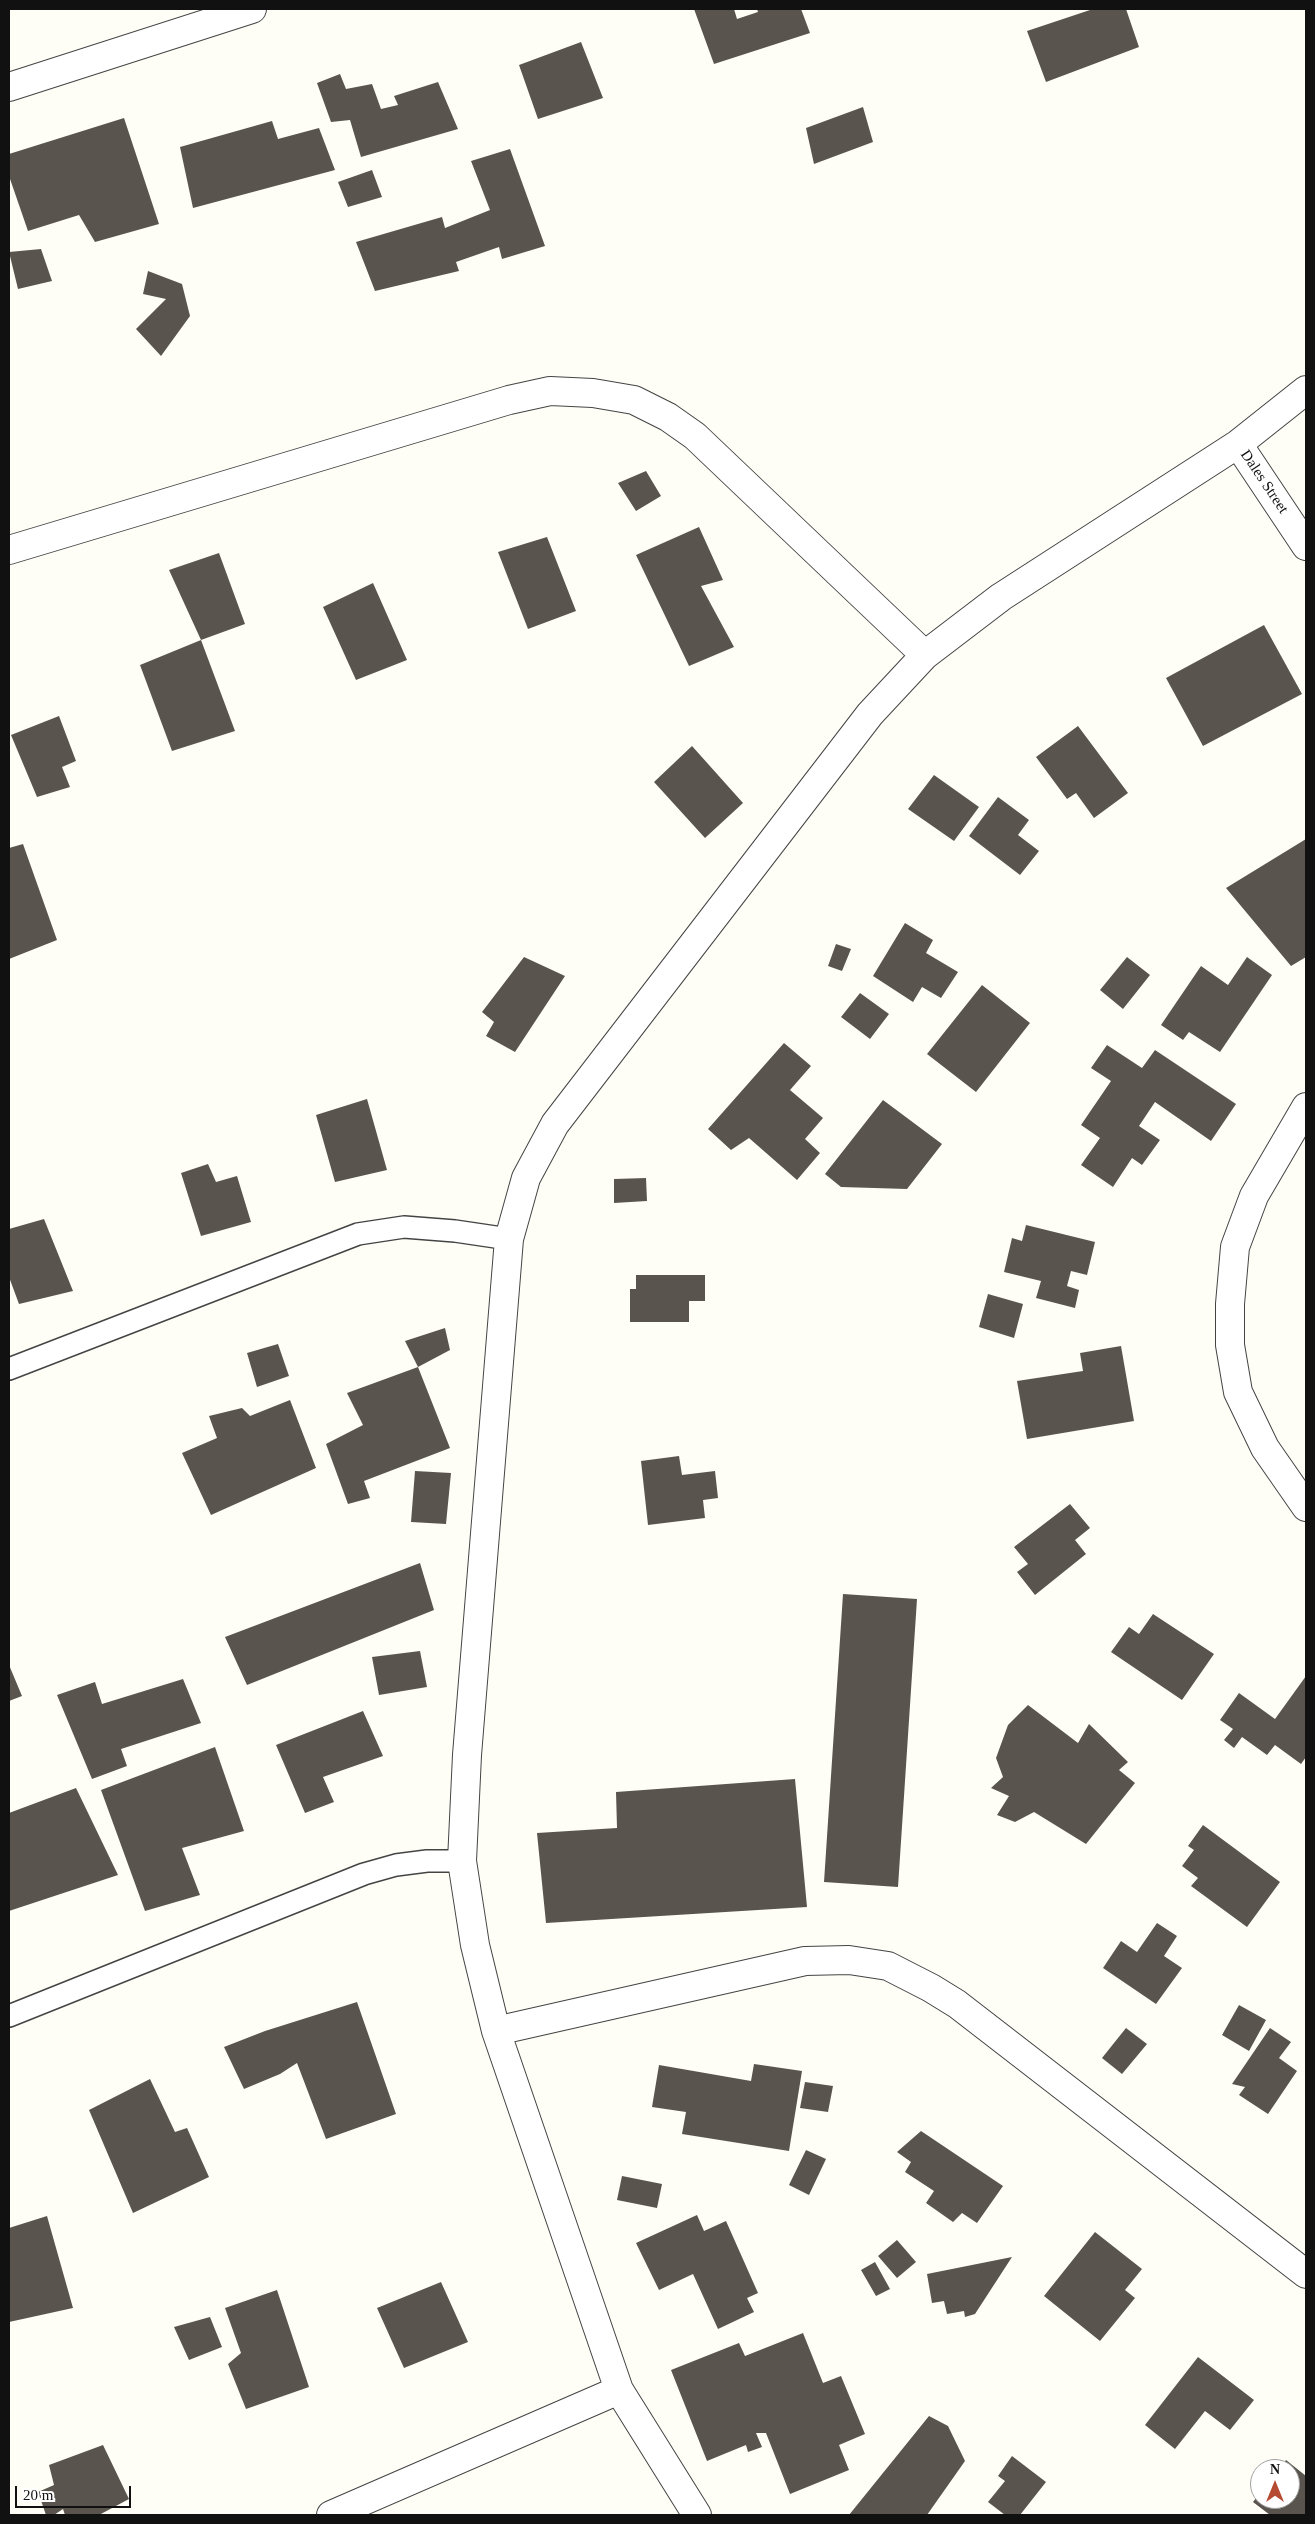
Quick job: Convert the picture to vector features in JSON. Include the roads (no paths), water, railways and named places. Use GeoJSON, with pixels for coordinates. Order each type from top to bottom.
{"type":"FeatureCollection","features":[{"type":"Feature","properties":{"kind":"street"},"geometry":{"type":"LineString","coordinates":[[9,87],[252,9]]}},
{"type":"Feature","properties":{"kind":"street"},"geometry":{"type":"LineString","coordinates":[[697,2515],[618,2390],[496,2031],[475,1945],[462,1861],[466,1755],[509,1239],[526,1178],[555,1124],[870,714],[925,655],[1001,597],[1238,444],[1306,390]]}},
{"type":"Feature","properties":{"kind":"street"},"geometry":{"type":"LineString","coordinates":[[9,550],[509,400],[550,392],[593,393],[634,400],[668,417],[696,436],[925,655]]}},
{"type":"Feature","properties":{"kind":"street","name":"Dales Street"},"geometry":{"type":"LineString","coordinates":[[1238,444],[1306,546]]}},
{"type":"Feature","properties":{"kind":"street"},"geometry":{"type":"LineString","coordinates":[[1306,1107],[1254,1196],[1235,1247],[1230,1304],[1230,1346],[1238,1392],[1265,1448],[1306,1507]]}},
{"type":"Feature","properties":{"kind":"street"},"geometry":{"type":"LineString","coordinates":[[496,2031],[805,1961],[849,1960],[888,1966],[957,2004],[1306,2274]]}},
{"type":"Feature","properties":{"kind":"street"},"geometry":{"type":"LineString","coordinates":[[331,2515],[618,2390]]}},
{"type":"Feature","properties":{"kind":"lane"},"geometry":{"type":"LineString","coordinates":[[9,1369],[358,1234],[404,1227],[455,1231],[509,1239]]}},
{"type":"Feature","properties":{"kind":"lane"},"geometry":{"type":"LineString","coordinates":[[9,2016],[364,1874],[396,1865],[427,1861],[462,1861]]}}]}
